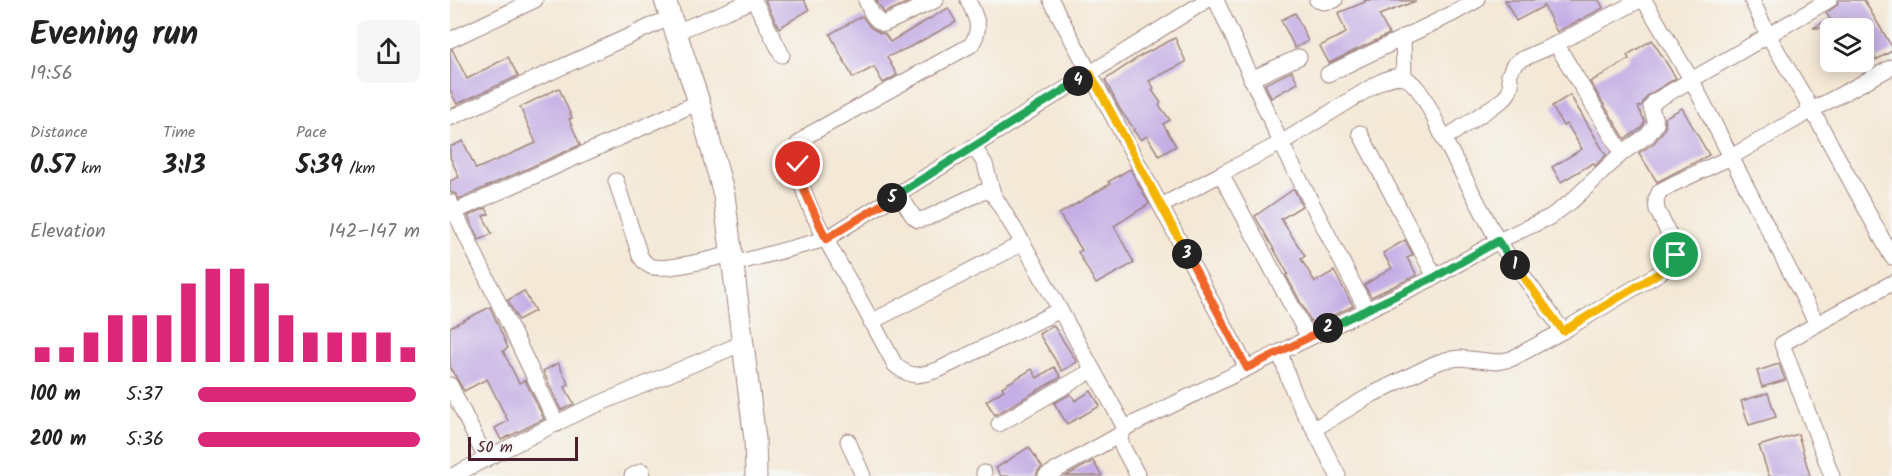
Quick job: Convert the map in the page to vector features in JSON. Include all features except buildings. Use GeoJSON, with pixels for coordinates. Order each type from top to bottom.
{"type":"FeatureCollection","features":[{"type":"Feature","properties":{"kind":"main road"},"geometry":{"type":"LineString","coordinates":[[670,16],[699,102],[724,195],[755,439],[756,476]]}},
{"type":"Feature","properties":{"kind":"street"},"geometry":{"type":"LineString","coordinates":[[450,40],[535,0]]}},
{"type":"Feature","properties":{"kind":"street"},"geometry":{"type":"LineString","coordinates":[[450,118],[670,16],[754,0],[782,54]]}},
{"type":"Feature","properties":{"kind":"street"},"geometry":{"type":"LineString","coordinates":[[866,0],[873,16],[884,24],[936,0]]}},
{"type":"Feature","properties":{"kind":"street"},"geometry":{"type":"LineString","coordinates":[[968,0],[977,20],[978,34],[971,45],[810,134],[798,144],[798,164],[805,192],[826,239],[871,322],[896,365],[904,373],[917,376],[938,370],[1060,310]]}},
{"type":"Feature","properties":{"kind":"street"},"geometry":{"type":"LineString","coordinates":[[1050,0],[1247,368]]}},
{"type":"Feature","properties":{"kind":"street"},"geometry":{"type":"LineString","coordinates":[[616,181],[640,256],[645,263],[653,267],[732,259],[826,239],[1207,0]]}},
{"type":"Feature","properties":{"kind":"street"},"geometry":{"type":"LineString","coordinates":[[1216,0],[1281,143],[1366,309]]}},
{"type":"Feature","properties":{"kind":"street"},"geometry":{"type":"LineString","coordinates":[[1317,0],[1323,2],[1335,0]]}},
{"type":"Feature","properties":{"kind":"street"},"geometry":{"type":"LineString","coordinates":[[1328,74],[1452,15],[1477,0]]}},
{"type":"Feature","properties":{"kind":"street"},"geometry":{"type":"LineString","coordinates":[[1444,139],[1504,99],[1509,92],[1509,75],[1513,66],[1520,60],[1642,0],[1690,79],[1817,324]]}},
{"type":"Feature","properties":{"kind":"street"},"geometry":{"type":"LineString","coordinates":[[1752,0],[1768,35],[1812,110],[1892,257]]}},
{"type":"Feature","properties":{"kind":"street"},"geometry":{"type":"LineString","coordinates":[[1046,476],[1123,431],[1366,309],[1435,277],[1498,241],[1550,217],[1572,201],[1622,153],[1648,135],[1656,124],[1650,107],[1655,101],[1829,0]]}},
{"type":"Feature","properties":{"kind":"street"},"geometry":{"type":"LineString","coordinates":[[1403,38],[1404,77]]}},
{"type":"Feature","properties":{"kind":"street"},"geometry":{"type":"LineString","coordinates":[[1556,44],[1622,153]]}},
{"type":"Feature","properties":{"kind":"street"},"geometry":{"type":"LineString","coordinates":[[1251,79],[1299,57]]}},
{"type":"Feature","properties":{"kind":"street"},"geometry":{"type":"LineString","coordinates":[[1314,429],[1373,394],[1445,360],[1460,358],[1497,362],[1511,358],[1563,331],[1669,267],[1676,255],[1673,242],[1658,210],[1656,199],[1660,191],[1731,157],[1812,110],[1892,68]]}},
{"type":"Feature","properties":{"kind":"street"},"geometry":{"type":"LineString","coordinates":[[1161,206],[1281,143],[1378,83],[1392,77],[1404,77],[1414,84],[1421,94],[1498,241],[1563,331]]}},
{"type":"Feature","properties":{"kind":"street"},"geometry":{"type":"LineString","coordinates":[[557,424],[452,207],[699,102]]}},
{"type":"Feature","properties":{"kind":"street"},"geometry":{"type":"LineString","coordinates":[[1360,133],[1435,277]]}},
{"type":"Feature","properties":{"kind":"street"},"geometry":{"type":"LineString","coordinates":[[974,147],[985,164],[993,195],[1023,243],[1093,370],[1123,431],[1122,446],[1138,476]]}},
{"type":"Feature","properties":{"kind":"street"},"geometry":{"type":"LineString","coordinates":[[1221,174],[1309,338]]}},
{"type":"Feature","properties":{"kind":"street"},"geometry":{"type":"LineString","coordinates":[[899,194],[918,220],[980,193],[987,191],[993,195]]}},
{"type":"Feature","properties":{"kind":"street"},"geometry":{"type":"LineString","coordinates":[[871,322],[1023,243]]}},
{"type":"Feature","properties":{"kind":"street"},"geometry":{"type":"LineString","coordinates":[[1832,476],[1782,344],[1892,283]]}},
{"type":"Feature","properties":{"kind":"street"},"geometry":{"type":"LineString","coordinates":[[452,476],[577,413],[743,343]]}},
{"type":"Feature","properties":{"kind":"street"},"geometry":{"type":"LineString","coordinates":[[1280,352],[1299,405],[1338,476]]}},
{"type":"Feature","properties":{"kind":"street"},"geometry":{"type":"LineString","coordinates":[[999,424],[1093,370]]}},
{"type":"Feature","properties":{"kind":"street"},"geometry":{"type":"LineString","coordinates":[[450,385],[486,459]]}},
{"type":"Feature","properties":{"kind":"street"},"geometry":{"type":"LineString","coordinates":[[848,441],[863,476]]}},
{"type":"Feature","properties":{"kind":"route"},"geometry":{"type":"LineString","coordinates":[[798,164],[811,209],[826,239],[1090,73],[1247,368],[1435,277],[1498,241],[1563,331],[1669,267],[1676,255]]}}]}
